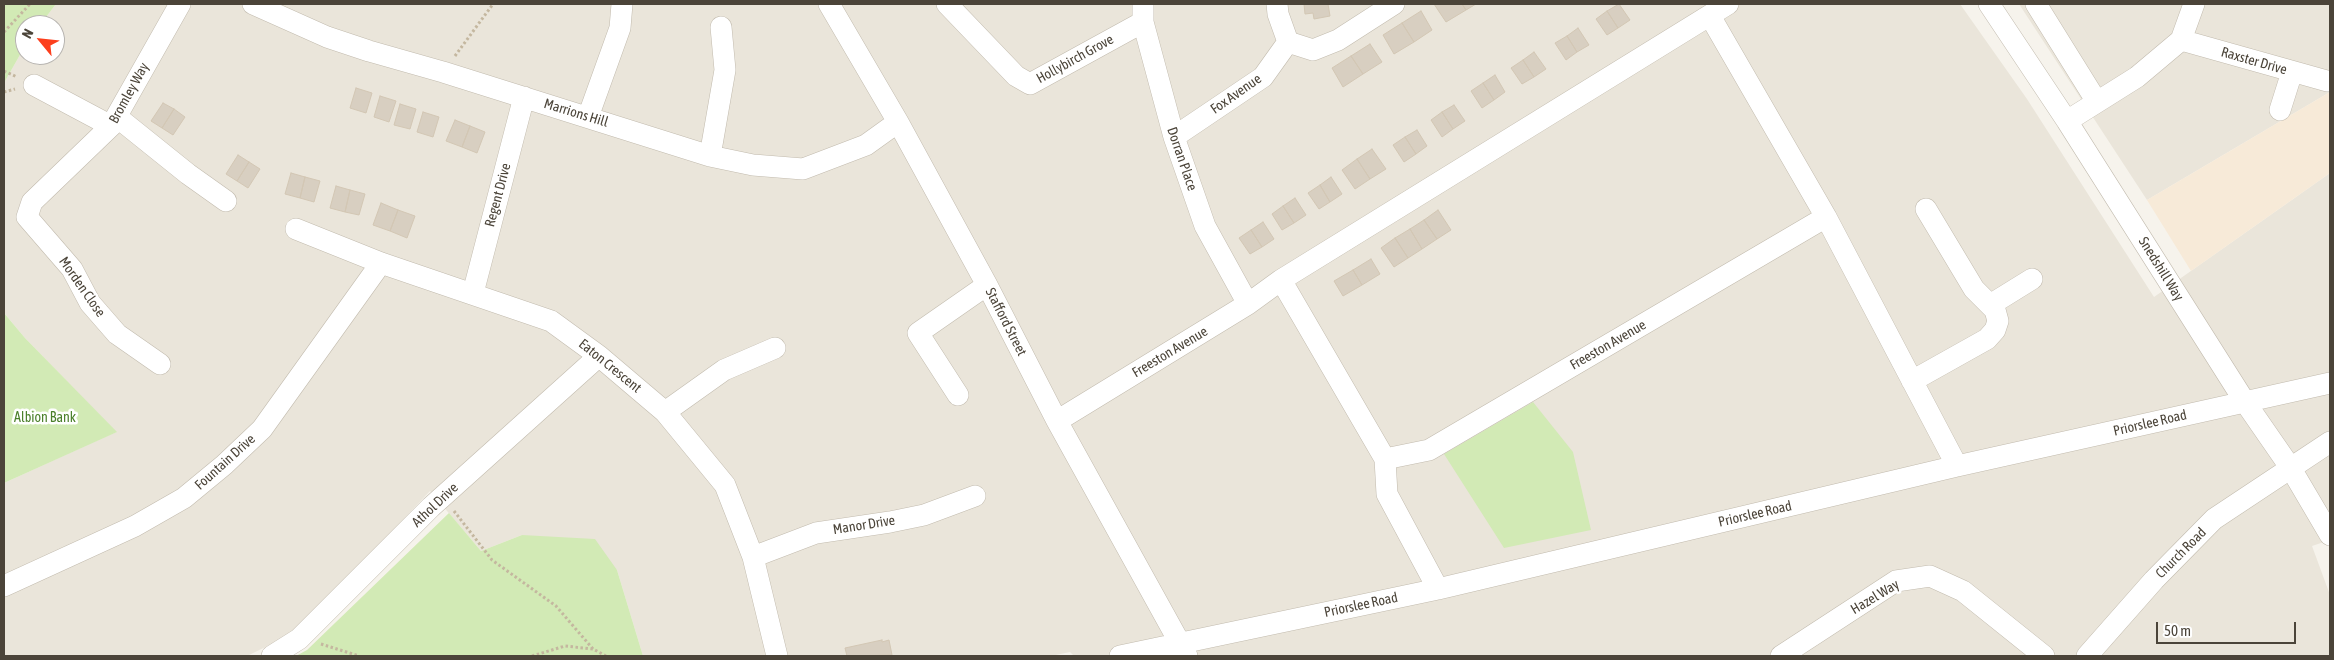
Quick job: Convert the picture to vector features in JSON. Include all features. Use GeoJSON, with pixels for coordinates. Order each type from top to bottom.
{"type":"FeatureCollection","features":[{"type":"Feature","properties":{"kind":"street","name":"Bromley Way"},"geometry":{"type":"LineString","coordinates":[[28,217],[32,202],[114,122],[180,4]]}},
{"type":"Feature","properties":{"kind":"street","name":"Marrions Hill"},"geometry":{"type":"LineString","coordinates":[[253,4],[327,37],[369,51],[443,72],[710,156],[753,165],[803,169],[866,145],[898,122]]}},
{"type":"Feature","properties":{"kind":"street"},"geometry":{"type":"LineString","coordinates":[[588,117],[620,28],[622,4]]}},
{"type":"Feature","properties":{"kind":"street","name":"Stafford Street"},"geometry":{"type":"LineString","coordinates":[[829,4],[898,122],[987,284],[1057,421],[1184,649]]}},
{"type":"Feature","properties":{"kind":"street","name":"Hollybirch Grove"},"geometry":{"type":"LineString","coordinates":[[947,4],[1016,76],[1030,84],[1143,13]]}},
{"type":"Feature","properties":{"kind":"street"},"geometry":{"type":"LineString","coordinates":[[1277,4],[1278,14],[1288,42],[1313,50],[1338,40],[1394,4]]}},
{"type":"Feature","properties":{"kind":"street","name":"Freeston Avenue"},"geometry":{"type":"LineString","coordinates":[[1057,421],[1248,304],[1281,280],[1728,4]]}},
{"type":"Feature","properties":{"kind":"street","name":"Snedshill Way"},"geometry":{"type":"LineString","coordinates":[[1990,4],[2067,121],[2245,402],[2290,467],[2330,535]]}},
{"type":"Feature","properties":{"kind":"street"},"geometry":{"type":"LineString","coordinates":[[2036,4],[2097,102]]}},
{"type":"Feature","properties":{"kind":"street"},"geometry":{"type":"LineString","coordinates":[[2067,121],[2137,77],[2181,40],[2194,4]]}},
{"type":"Feature","properties":{"kind":"street","name":"Dorran Place"},"geometry":{"type":"LineString","coordinates":[[1143,13],[1174,137],[1205,226],[1248,304]]}},
{"type":"Feature","properties":{"kind":"street"},"geometry":{"type":"LineString","coordinates":[[1710,16],[1826,217],[1957,466]]}},
{"type":"Feature","properties":{"kind":"street"},"geometry":{"type":"LineString","coordinates":[[710,156],[725,70],[721,27]]}},
{"type":"Feature","properties":{"kind":"street","name":"Raxster Drive"},"geometry":{"type":"LineString","coordinates":[[2181,40],[2292,72],[2327,80]]}},
{"type":"Feature","properties":{"kind":"street","name":"Fox Avenue"},"geometry":{"type":"LineString","coordinates":[[1174,137],[1263,77],[1288,42]]}},
{"type":"Feature","properties":{"kind":"street"},"geometry":{"type":"LineString","coordinates":[[2280,110],[2292,72]]}},
{"type":"Feature","properties":{"kind":"street"},"geometry":{"type":"LineString","coordinates":[[34,86],[114,122],[226,201]]}},
{"type":"Feature","properties":{"kind":"street","name":"Regent Drive"},"geometry":{"type":"LineString","coordinates":[[473,293],[524,97]]}},
{"type":"Feature","properties":{"kind":"street"},"geometry":{"type":"LineString","coordinates":[[1912,381],[1987,339],[1995,330],[1998,321],[1995,310],[1974,289],[1926,209]]}},
{"type":"Feature","properties":{"kind":"street","name":"Morden Close"},"geometry":{"type":"LineString","coordinates":[[28,217],[72,269],[90,303],[117,334],[160,364]]}},
{"type":"Feature","properties":{"kind":"street","name":"Freeston Avenue"},"geometry":{"type":"LineString","coordinates":[[1385,459],[1429,450],[1826,217]]}},
{"type":"Feature","properties":{"kind":"street","name":"Eaton Crescent"},"geometry":{"type":"LineString","coordinates":[[296,229],[381,263],[551,321],[599,356],[666,412],[725,484],[753,557],[777,656]]}},
{"type":"Feature","properties":{"kind":"street","name":"Fountain Drive"},"geometry":{"type":"LineString","coordinates":[[4,586],[135,526],[184,498],[224,465],[262,429],[381,263]]}},
{"type":"Feature","properties":{"kind":"street"},"geometry":{"type":"LineString","coordinates":[[1990,305],[2032,279]]}},
{"type":"Feature","properties":{"kind":"street"},"geometry":{"type":"LineString","coordinates":[[1281,280],[1385,459],[1387,494],[1438,589]]}},
{"type":"Feature","properties":{"kind":"street"},"geometry":{"type":"LineString","coordinates":[[958,395],[918,333],[987,284]]}},
{"type":"Feature","properties":{"kind":"street"},"geometry":{"type":"LineString","coordinates":[[666,412],[724,370],[775,348]]}},
{"type":"Feature","properties":{"kind":"street","name":"Athol Drive"},"geometry":{"type":"LineString","coordinates":[[272,656],[299,639],[443,497],[599,356]]}},
{"type":"Feature","properties":{"kind":"street","name":"Priorslee Road"},"geometry":{"type":"LineString","coordinates":[[1120,656],[1184,649],[1957,466],[2330,383]]}},
{"type":"Feature","properties":{"kind":"street"},"geometry":{"type":"LineString","coordinates":[[2290,467],[2330,442]]}},
{"type":"Feature","properties":{"kind":"street","name":"Church Road"},"geometry":{"type":"LineString","coordinates":[[2087,656],[2154,580],[2214,519],[2290,467]]}},
{"type":"Feature","properties":{"kind":"street","name":"Manor Drive"},"geometry":{"type":"LineString","coordinates":[[753,557],[816,533],[924,515],[975,496]]}},
{"type":"Feature","properties":{"kind":"street","name":"Hazel Way"},"geometry":{"type":"LineString","coordinates":[[1781,656],[1896,581],[1930,576],[1963,592],[2044,656]]}},
{"type":"Feature","properties":{"kind":"path"},"geometry":{"type":"LineString","coordinates":[[4,32],[30,4]]}},
{"type":"Feature","properties":{"kind":"path"},"geometry":{"type":"LineString","coordinates":[[443,72],[493,4]]}},
{"type":"Feature","properties":{"kind":"path"},"geometry":{"type":"LineString","coordinates":[[443,497],[492,560],[556,606],[593,649],[606,656]]}},
{"type":"Feature","properties":{"kind":"path"},"geometry":{"type":"LineString","coordinates":[[299,639],[359,656]]}},
{"type":"Feature","properties":{"kind":"path"},"geometry":{"type":"LineString","coordinates":[[532,656],[565,646],[593,649]]}},
{"type":"Feature","properties":{"kind":"shaded area"},"geometry":{"type":"Polygon","coordinates":[[[56,4],[1960,4],[2027,99],[2154,297],[2330,173],[2330,540],[2312,546],[2330,595],[2330,656],[1074,656],[1070,652],[1051,656],[643,656],[617,570],[522,535],[481,551],[430,491],[296,632],[247,656],[4,656],[4,483],[116,432],[25,338],[4,313],[4,83],[15,64],[65,65],[65,15],[48,15],[56,4]]]}},
{"type":"Feature","properties":{"kind":"shaded area"},"geometry":{"type":"Polygon","coordinates":[[[2019,4],[2330,4],[2330,92],[2147,200],[2019,4]]]}},
{"type":"Feature","properties":{"kind":"shaded area"},"geometry":{"type":"Polygon","coordinates":[[[2330,92],[2330,173],[2191,271],[2147,200],[2330,92]]]}},
{"type":"Feature","properties":{"kind":"green space"},"geometry":{"type":"Polygon","coordinates":[[[4,4],[56,4],[48,15],[15,15],[15,64],[4,83],[4,4]]]}},
{"type":"Feature","properties":{"kind":"green space","name":"Albion Bank"},"geometry":{"type":"Polygon","coordinates":[[[4,313],[25,338],[117,432],[4,483],[4,313]]]}},
{"type":"Feature","properties":{"kind":"green space"},"geometry":{"type":"Polygon","coordinates":[[[1533,402],[1573,452],[1591,530],[1504,548],[1444,454],[1533,402]]]}},
{"type":"Feature","properties":{"kind":"green space"},"geometry":{"type":"Polygon","coordinates":[[[449,513],[481,551],[522,535],[595,539],[617,570],[643,656],[296,656],[307,650],[449,513]]]}},
{"type":"Feature","properties":{"kind":"building"},"geometry":{"type":"Polygon","coordinates":[[[1304,4],[1328,4],[1330,16],[1314,19],[1313,13],[1305,14],[1304,4]]]}},
{"type":"Feature","properties":{"kind":"building"},"geometry":{"type":"Polygon","coordinates":[[[1434,4],[1462,4],[1466,10],[1446,22],[1434,4]]]}},
{"type":"Feature","properties":{"kind":"building"},"geometry":{"type":"Polygon","coordinates":[[[1462,4],[1476,4],[1466,10],[1462,4]]]}},
{"type":"Feature","properties":{"kind":"building"},"geometry":{"type":"Polygon","coordinates":[[[1619,4],[1630,20],[1618,28],[1607,11],[1619,4]]]}},
{"type":"Feature","properties":{"kind":"building"},"geometry":{"type":"Polygon","coordinates":[[[1421,11],[1432,30],[1414,42],[1402,23],[1421,11]]]}},
{"type":"Feature","properties":{"kind":"building"},"geometry":{"type":"Polygon","coordinates":[[[1607,11],[1618,28],[1607,35],[1596,19],[1607,11]]]}},
{"type":"Feature","properties":{"kind":"building"},"geometry":{"type":"Polygon","coordinates":[[[1402,23],[1414,42],[1394,54],[1383,35],[1402,23]]]}},
{"type":"Feature","properties":{"kind":"building"},"geometry":{"type":"Polygon","coordinates":[[[1578,28],[1589,45],[1577,52],[1567,36],[1578,28]]]}},
{"type":"Feature","properties":{"kind":"building"},"geometry":{"type":"Polygon","coordinates":[[[1567,36],[1577,52],[1566,60],[1555,43],[1567,36]]]}},
{"type":"Feature","properties":{"kind":"building"},"geometry":{"type":"Polygon","coordinates":[[[1370,44],[1382,62],[1363,74],[1351,56],[1370,44]]]}},
{"type":"Feature","properties":{"kind":"building"},"geometry":{"type":"Polygon","coordinates":[[[1534,52],[1546,69],[1534,77],[1523,60],[1534,52]]]}},
{"type":"Feature","properties":{"kind":"building"},"geometry":{"type":"Polygon","coordinates":[[[1351,56],[1363,74],[1343,87],[1332,68],[1351,56]]]}},
{"type":"Feature","properties":{"kind":"building"},"geometry":{"type":"Polygon","coordinates":[[[1523,60],[1534,77],[1522,84],[1511,68],[1523,60]]]}},
{"type":"Feature","properties":{"kind":"building"},"geometry":{"type":"Polygon","coordinates":[[[1495,75],[1505,92],[1494,100],[1483,83],[1495,75]]]}},
{"type":"Feature","properties":{"kind":"building"},"geometry":{"type":"Polygon","coordinates":[[[1483,83],[1494,100],[1482,108],[1471,91],[1483,83]]]}},
{"type":"Feature","properties":{"kind":"building"},"geometry":{"type":"Polygon","coordinates":[[[356,88],[372,93],[366,113],[350,108],[356,88]]]}},
{"type":"Feature","properties":{"kind":"building"},"geometry":{"type":"Polygon","coordinates":[[[380,96],[396,101],[389,122],[374,117],[380,96]]]}},
{"type":"Feature","properties":{"kind":"building"},"geometry":{"type":"Polygon","coordinates":[[[163,103],[174,109],[162,128],[151,121],[163,103]]]}},
{"type":"Feature","properties":{"kind":"building"},"geometry":{"type":"Polygon","coordinates":[[[400,104],[416,109],[410,129],[394,125],[400,104]]]}},
{"type":"Feature","properties":{"kind":"building"},"geometry":{"type":"Polygon","coordinates":[[[1454,105],[1465,121],[1453,129],[1442,112],[1454,105]]]}},
{"type":"Feature","properties":{"kind":"building"},"geometry":{"type":"Polygon","coordinates":[[[174,109],[185,117],[173,135],[162,128],[174,109]]]}},
{"type":"Feature","properties":{"kind":"building"},"geometry":{"type":"Polygon","coordinates":[[[423,112],[439,117],[433,137],[417,132],[423,112]]]}},
{"type":"Feature","properties":{"kind":"building"},"geometry":{"type":"Polygon","coordinates":[[[1442,112],[1453,129],[1442,137],[1431,120],[1442,112]]]}},
{"type":"Feature","properties":{"kind":"building"},"geometry":{"type":"Polygon","coordinates":[[[455,120],[470,126],[462,147],[446,141],[455,120]]]}},
{"type":"Feature","properties":{"kind":"building"},"geometry":{"type":"Polygon","coordinates":[[[470,126],[485,132],[477,153],[462,147],[470,126]]]}},
{"type":"Feature","properties":{"kind":"building"},"geometry":{"type":"Polygon","coordinates":[[[1417,130],[1427,146],[1416,154],[1405,137],[1417,130]]]}},
{"type":"Feature","properties":{"kind":"building"},"geometry":{"type":"Polygon","coordinates":[[[1405,137],[1416,154],[1404,162],[1393,145],[1405,137]]]}},
{"type":"Feature","properties":{"kind":"building"},"geometry":{"type":"Polygon","coordinates":[[[1372,149],[1386,169],[1370,179],[1357,159],[1372,149]]]}},
{"type":"Feature","properties":{"kind":"building"},"geometry":{"type":"Polygon","coordinates":[[[238,155],[249,162],[237,181],[226,174],[238,155]]]}},
{"type":"Feature","properties":{"kind":"building"},"geometry":{"type":"Polygon","coordinates":[[[1357,159],[1370,179],[1355,189],[1342,170],[1357,159]]]}},
{"type":"Feature","properties":{"kind":"building"},"geometry":{"type":"Polygon","coordinates":[[[249,162],[260,169],[248,188],[237,181],[249,162]]]}},
{"type":"Feature","properties":{"kind":"building"},"geometry":{"type":"Polygon","coordinates":[[[291,173],[305,177],[300,198],[285,194],[291,173]]]}},
{"type":"Feature","properties":{"kind":"building"},"geometry":{"type":"Polygon","coordinates":[[[305,177],[320,181],[314,202],[300,198],[305,177]]]}},
{"type":"Feature","properties":{"kind":"building"},"geometry":{"type":"Polygon","coordinates":[[[1331,177],[1342,194],[1330,202],[1320,185],[1331,177]]]}},
{"type":"Feature","properties":{"kind":"building"},"geometry":{"type":"Polygon","coordinates":[[[1320,185],[1330,202],[1319,209],[1308,193],[1320,185]]]}},
{"type":"Feature","properties":{"kind":"building"},"geometry":{"type":"Polygon","coordinates":[[[336,186],[350,190],[345,212],[330,208],[336,186]]]}},
{"type":"Feature","properties":{"kind":"building"},"geometry":{"type":"Polygon","coordinates":[[[350,190],[365,194],[359,215],[345,212],[350,190]]]}},
{"type":"Feature","properties":{"kind":"building"},"geometry":{"type":"Polygon","coordinates":[[[1295,198],[1306,215],[1294,223],[1283,206],[1295,198]]]}},
{"type":"Feature","properties":{"kind":"building"},"geometry":{"type":"Polygon","coordinates":[[[381,203],[398,210],[390,231],[373,225],[381,203]]]}},
{"type":"Feature","properties":{"kind":"building"},"geometry":{"type":"Polygon","coordinates":[[[1283,206],[1294,223],[1282,230],[1272,214],[1283,206]]]}},
{"type":"Feature","properties":{"kind":"building"},"geometry":{"type":"Polygon","coordinates":[[[398,210],[415,216],[407,238],[390,231],[398,210]]]}},
{"type":"Feature","properties":{"kind":"building"},"geometry":{"type":"Polygon","coordinates":[[[1438,210],[1451,230],[1437,239],[1424,220],[1438,210]]]}},
{"type":"Feature","properties":{"kind":"building"},"geometry":{"type":"Polygon","coordinates":[[[1424,220],[1437,239],[1422,249],[1410,229],[1424,220]]]}},
{"type":"Feature","properties":{"kind":"building"},"geometry":{"type":"Polygon","coordinates":[[[1263,222],[1274,239],[1262,247],[1251,230],[1263,222]]]}},
{"type":"Feature","properties":{"kind":"building"},"geometry":{"type":"Polygon","coordinates":[[[1410,229],[1422,249],[1408,258],[1395,238],[1410,229]]]}},
{"type":"Feature","properties":{"kind":"building"},"geometry":{"type":"Polygon","coordinates":[[[1251,230],[1262,247],[1250,254],[1239,238],[1251,230]]]}},
{"type":"Feature","properties":{"kind":"building"},"geometry":{"type":"Polygon","coordinates":[[[1395,238],[1408,258],[1394,267],[1381,248],[1395,238]]]}},
{"type":"Feature","properties":{"kind":"building"},"geometry":{"type":"Polygon","coordinates":[[[1371,259],[1380,274],[1362,285],[1353,270],[1371,259]]]}},
{"type":"Feature","properties":{"kind":"building"},"geometry":{"type":"Polygon","coordinates":[[[1353,270],[1362,285],[1343,296],[1334,281],[1353,270]]]}},
{"type":"Feature","properties":{"kind":"building"},"geometry":{"type":"Polygon","coordinates":[[[882,640],[882,642],[889,640],[892,655],[847,656],[845,648],[882,640]]]}}]}
